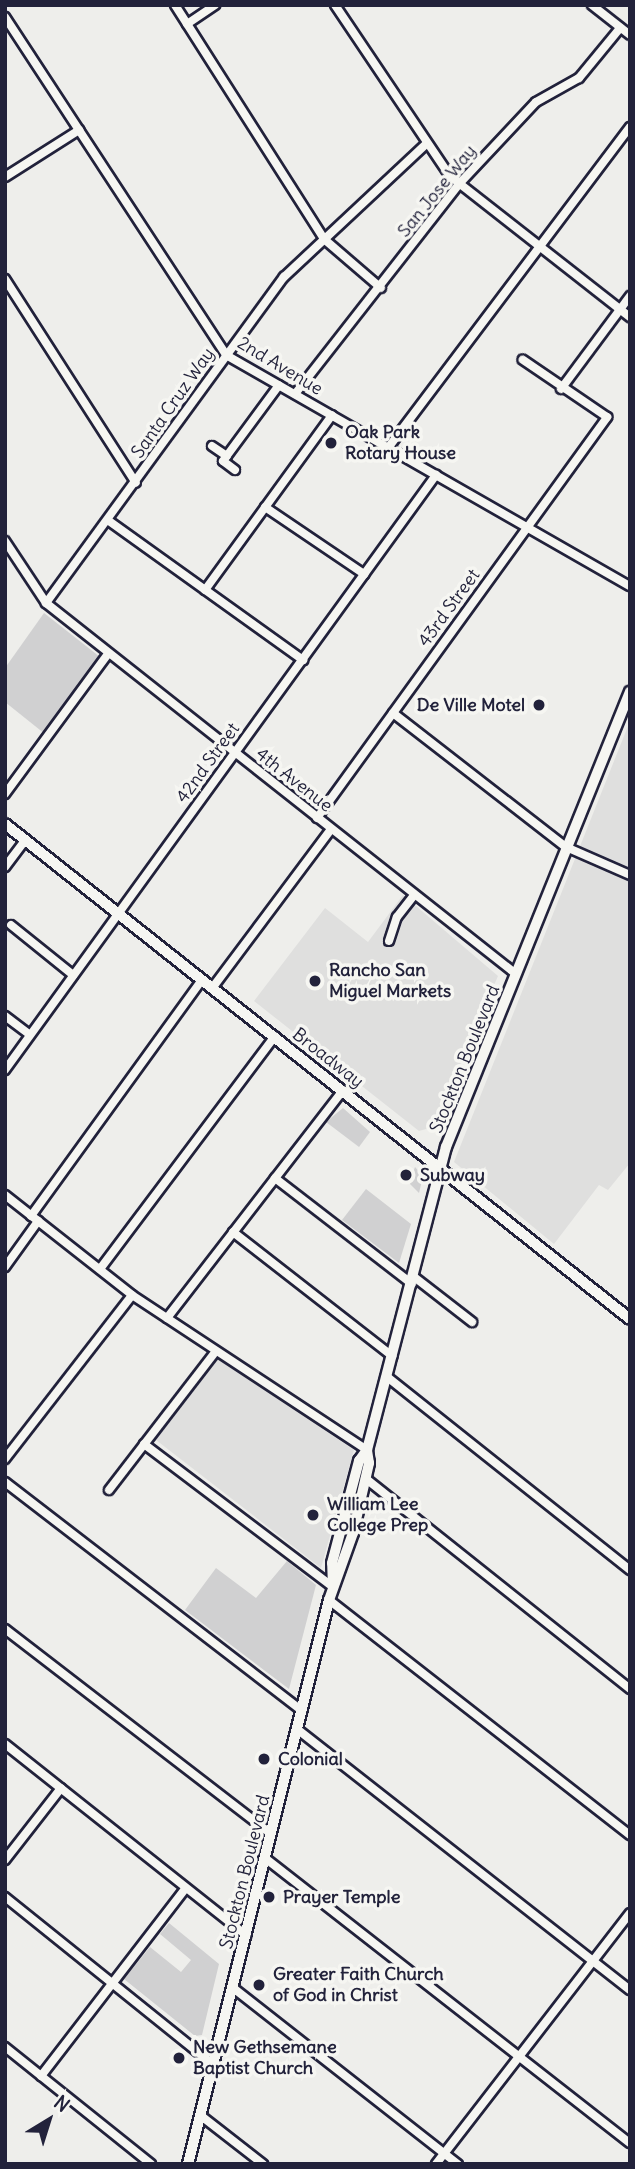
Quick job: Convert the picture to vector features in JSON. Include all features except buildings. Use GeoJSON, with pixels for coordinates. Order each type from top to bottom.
{"type":"FeatureCollection","features":[{"type":"Feature","properties":{"kind":"main road","name":"Stockton Boulevard"},"geometry":{"type":"LineString","coordinates":[[188,2164],[329,1600],[345,1564],[365,1478],[367,1450],[441,1167],[566,847],[630,692]]}},
{"type":"Feature","properties":{"kind":"main road","name":"Broadway"},"geometry":{"type":"LineString","coordinates":[[5,824],[117,916],[213,987],[630,1319]]}},
{"type":"Feature","properties":{"kind":"main road","name":"Stockton Boulevard"},"geometry":{"type":"LineString","coordinates":[[333,1587],[332,1563],[359,1461],[367,1450]]}},
{"type":"Feature","properties":{"kind":"street"},"geometry":{"type":"LineString","coordinates":[[175,5],[324,239],[381,288]]}},
{"type":"Feature","properties":{"kind":"street"},"geometry":{"type":"LineString","coordinates":[[187,24],[215,5]]}},
{"type":"Feature","properties":{"kind":"street"},"geometry":{"type":"LineString","coordinates":[[335,5],[426,144],[459,184],[630,317]]}},
{"type":"Feature","properties":{"kind":"street"},"geometry":{"type":"LineString","coordinates":[[592,5],[630,36]]}},
{"type":"Feature","properties":{"kind":"street","name":"2nd Avenue"},"geometry":{"type":"LineString","coordinates":[[5,17],[226,355],[630,586]]}},
{"type":"Feature","properties":{"kind":"street","name":"San Jose Way"},"geometry":{"type":"LineString","coordinates":[[295,394],[381,288],[459,184],[536,102],[579,78],[620,28]]}},
{"type":"Feature","properties":{"kind":"street"},"geometry":{"type":"LineString","coordinates":[[388,447],[630,127]]}},
{"type":"Feature","properties":{"kind":"street"},"geometry":{"type":"LineString","coordinates":[[5,177],[79,130]]}},
{"type":"Feature","properties":{"kind":"street","name":"Santa Cruz Way"},"geometry":{"type":"LineString","coordinates":[[46,603],[109,522],[284,277],[426,144]]}},
{"type":"Feature","properties":{"kind":"street"},"geometry":{"type":"LineString","coordinates":[[5,279],[136,483]]}},
{"type":"Feature","properties":{"kind":"street"},"geometry":{"type":"LineString","coordinates":[[523,360],[561,389],[630,296]]}},
{"type":"Feature","properties":{"kind":"street"},"geometry":{"type":"LineString","coordinates":[[235,470],[223,461],[279,384]]}},
{"type":"Feature","properties":{"kind":"street","name":"43rd Street"},"geometry":{"type":"LineString","coordinates":[[317,818],[607,416],[561,389]]}},
{"type":"Feature","properties":{"kind":"street"},"geometry":{"type":"LineString","coordinates":[[205,590],[332,415]]}},
{"type":"Feature","properties":{"kind":"street"},"geometry":{"type":"LineString","coordinates":[[212,446],[226,456]]}},
{"type":"Feature","properties":{"kind":"street","name":"42nd Street"},"geometry":{"type":"LineString","coordinates":[[5,1070],[436,474]]}},
{"type":"Feature","properties":{"kind":"street"},"geometry":{"type":"LineString","coordinates":[[265,507],[364,574]]}},
{"type":"Feature","properties":{"kind":"street"},"geometry":{"type":"LineString","coordinates":[[109,522],[303,660]]}},
{"type":"Feature","properties":{"kind":"street","name":"4th Avenue"},"geometry":{"type":"LineString","coordinates":[[5,541],[46,603],[516,974]]}},
{"type":"Feature","properties":{"kind":"street"},"geometry":{"type":"LineString","coordinates":[[5,794],[108,654]]}},
{"type":"Feature","properties":{"kind":"street"},"geometry":{"type":"LineString","coordinates":[[393,713],[566,847],[630,875]]}},
{"type":"Feature","properties":{"kind":"street"},"geometry":{"type":"LineString","coordinates":[[213,987],[331,829]]}},
{"type":"Feature","properties":{"kind":"street"},"geometry":{"type":"LineString","coordinates":[[5,867],[25,840]]}},
{"type":"Feature","properties":{"kind":"street"},"geometry":{"type":"LineString","coordinates":[[388,941],[397,917],[414,895]]}},
{"type":"Feature","properties":{"kind":"street"},"geometry":{"type":"LineString","coordinates":[[11,925],[73,975]]}},
{"type":"Feature","properties":{"kind":"street"},"geometry":{"type":"LineString","coordinates":[[5,1267],[35,1218],[202,980]]}},
{"type":"Feature","properties":{"kind":"street"},"geometry":{"type":"LineString","coordinates":[[5,1016],[30,1035]]}},
{"type":"Feature","properties":{"kind":"street"},"geometry":{"type":"LineString","coordinates":[[100,1269],[275,1036]]}},
{"type":"Feature","properties":{"kind":"street"},"geometry":{"type":"LineString","coordinates":[[167,1318],[343,1090]]}},
{"type":"Feature","properties":{"kind":"street"},"geometry":{"type":"LineString","coordinates":[[275,1178],[472,1322]]}},
{"type":"Feature","properties":{"kind":"street"},"geometry":{"type":"LineString","coordinates":[[5,1195],[132,1295],[367,1450]]}},
{"type":"Feature","properties":{"kind":"street"},"geometry":{"type":"LineString","coordinates":[[233,1232],[392,1356]]}},
{"type":"Feature","properties":{"kind":"street"},"geometry":{"type":"LineString","coordinates":[[5,1459],[132,1295]]}},
{"type":"Feature","properties":{"kind":"street"},"geometry":{"type":"LineString","coordinates":[[109,1490],[216,1351]]}},
{"type":"Feature","properties":{"kind":"street"},"geometry":{"type":"LineString","coordinates":[[386,1376],[630,1570]]}},
{"type":"Feature","properties":{"kind":"street"},"geometry":{"type":"LineString","coordinates":[[144,1444],[333,1587]]}},
{"type":"Feature","properties":{"kind":"street"},"geometry":{"type":"LineString","coordinates":[[365,1478],[630,1689]]}},
{"type":"Feature","properties":{"kind":"street"},"geometry":{"type":"LineString","coordinates":[[5,1482],[302,1711]]}},
{"type":"Feature","properties":{"kind":"street"},"geometry":{"type":"LineString","coordinates":[[329,1600],[630,1835]]}},
{"type":"Feature","properties":{"kind":"street"},"geometry":{"type":"LineString","coordinates":[[5,1629],[271,1834]]}},
{"type":"Feature","properties":{"kind":"street"},"geometry":{"type":"LineString","coordinates":[[297,1729],[630,1990]]}},
{"type":"Feature","properties":{"kind":"street"},"geometry":{"type":"LineString","coordinates":[[5,1744],[246,1935]]}},
{"type":"Feature","properties":{"kind":"street"},"geometry":{"type":"LineString","coordinates":[[5,1860],[61,1788]]}},
{"type":"Feature","properties":{"kind":"street"},"geometry":{"type":"LineString","coordinates":[[265,1858],[630,2143]]}},
{"type":"Feature","properties":{"kind":"street"},"geometry":{"type":"LineString","coordinates":[[41,2076],[186,1888]]}},
{"type":"Feature","properties":{"kind":"street"},"geometry":{"type":"LineString","coordinates":[[5,1897],[213,2064]]}},
{"type":"Feature","properties":{"kind":"street"},"geometry":{"type":"LineString","coordinates":[[436,2164],[630,1913]]}},
{"type":"Feature","properties":{"kind":"street"},"geometry":{"type":"LineString","coordinates":[[232,1987],[458,2164]]}},
{"type":"Feature","properties":{"kind":"street"},"geometry":{"type":"LineString","coordinates":[[5,2048],[151,2164]]}},
{"type":"Feature","properties":{"kind":"street"},"geometry":{"type":"LineString","coordinates":[[200,2115],[263,2164]]}},
{"type":"Feature","properties":{"kind":"shaded area"},"geometry":{"type":"Polygon","coordinates":[[[44,613],[100,657],[45,734],[5,702],[5,668],[44,613]]]}},
{"type":"Feature","properties":{"kind":"shaded area"},"geometry":{"type":"Polygon","coordinates":[[[630,721],[630,1163],[608,1190],[599,1185],[554,1244],[454,1162],[630,721]]]}},
{"type":"Feature","properties":{"kind":"shaded area"},"geometry":{"type":"Polygon","coordinates":[[[403,895],[498,976],[433,1127],[419,1131],[254,1001],[325,908],[368,942],[403,895]]]}},
{"type":"Feature","properties":{"kind":"shaded area"},"geometry":{"type":"Polygon","coordinates":[[[343,1108],[370,1132],[359,1147],[326,1122],[343,1108]]]}},
{"type":"Feature","properties":{"kind":"shaded area"},"geometry":{"type":"Polygon","coordinates":[[[415,1167],[423,1176],[419,1193],[409,1183],[415,1167]]]}},
{"type":"Feature","properties":{"kind":"shaded area"},"geometry":{"type":"Polygon","coordinates":[[[366,1189],[411,1224],[399,1263],[342,1220],[366,1189]]]}},
{"type":"Feature","properties":{"kind":"shaded area"},"geometry":{"type":"Polygon","coordinates":[[[216,1358],[354,1450],[321,1568],[156,1440],[216,1358]]]}},
{"type":"Feature","properties":{"kind":"shaded area"},"geometry":{"type":"Polygon","coordinates":[[[287,1561],[316,1585],[289,1689],[185,1610],[216,1568],[256,1598],[287,1561]]]}},
{"type":"Feature","properties":{"kind":"shaded area"},"geometry":{"type":"Polygon","coordinates":[[[169,1923],[219,1964],[202,2035],[195,2036],[124,1979],[150,1947],[181,1972],[191,1960],[160,1934],[169,1923]]]}},
{"type":"Feature","properties":{"kind":"place","name":"Oak Park Rotary House"},"geometry":{"type":"Point","coordinates":[331,443]}},
{"type":"Feature","properties":{"kind":"place","name":"De Ville Motel"},"geometry":{"type":"Point","coordinates":[539,705]}},
{"type":"Feature","properties":{"kind":"place","name":"Rancho San Miguel Markets"},"geometry":{"type":"Point","coordinates":[315,981]}},
{"type":"Feature","properties":{"kind":"place","name":"Subway"},"geometry":{"type":"Point","coordinates":[406,1175]}},
{"type":"Feature","properties":{"kind":"place","name":"William Lee College Prep"},"geometry":{"type":"Point","coordinates":[313,1515]}},
{"type":"Feature","properties":{"kind":"place","name":"Colonial"},"geometry":{"type":"Point","coordinates":[264,1759]}},
{"type":"Feature","properties":{"kind":"place","name":"Prayer Temple"},"geometry":{"type":"Point","coordinates":[269,1897]}},
{"type":"Feature","properties":{"kind":"place","name":"Greater Faith Church of God in Christ"},"geometry":{"type":"Point","coordinates":[259,1985]}},
{"type":"Feature","properties":{"kind":"place","name":"New Gethsemane Baptist Church"},"geometry":{"type":"Point","coordinates":[179,2058]}}]}
